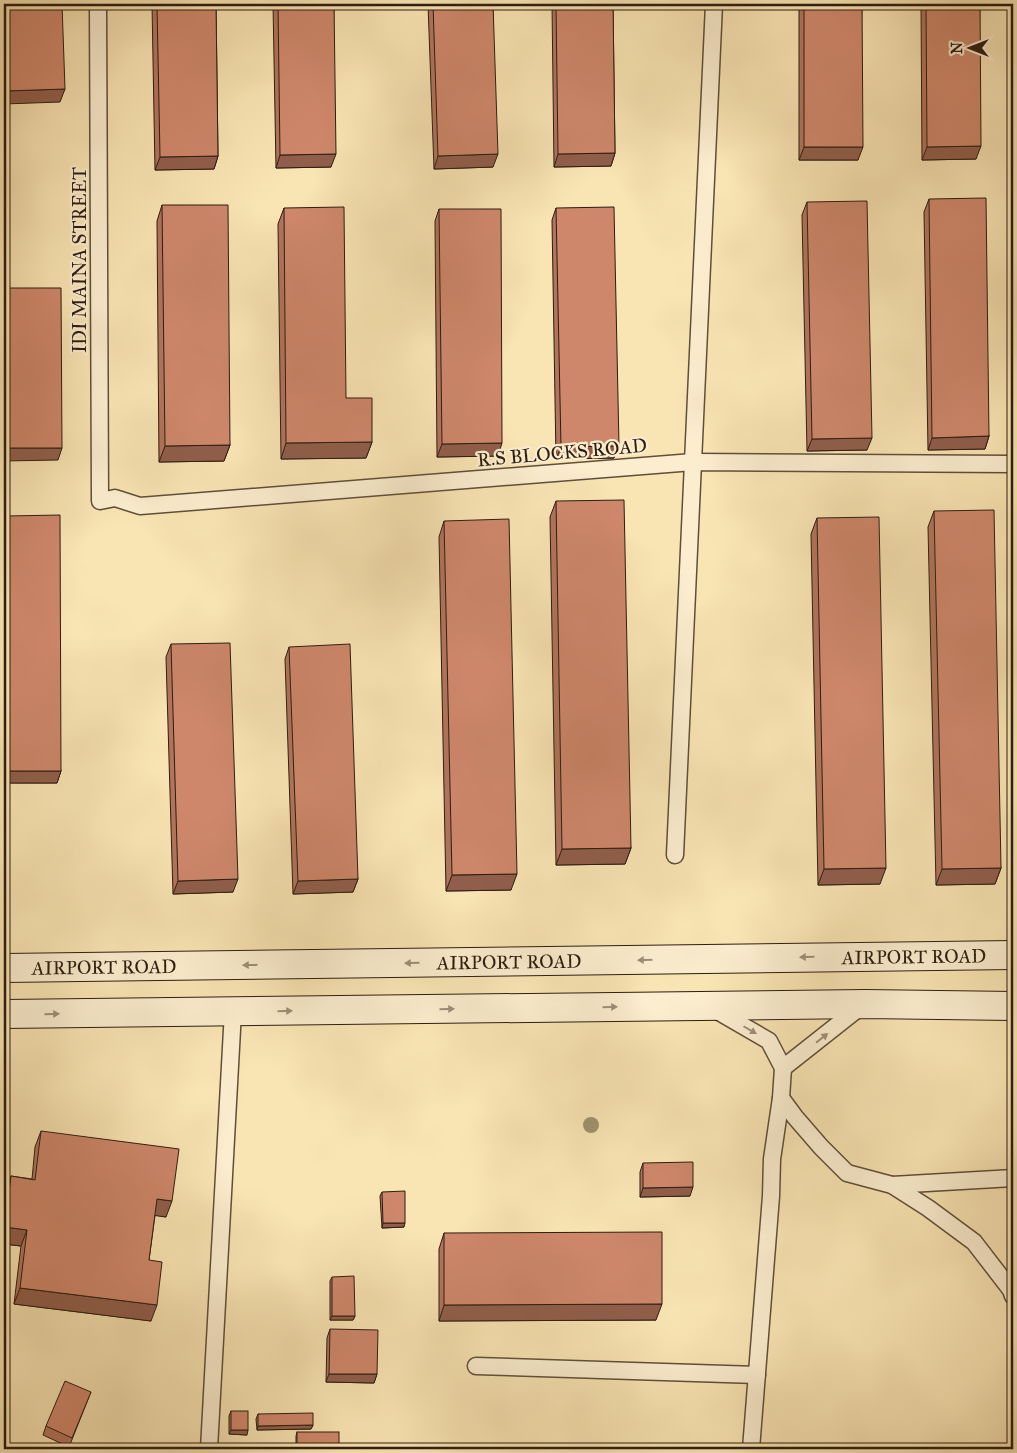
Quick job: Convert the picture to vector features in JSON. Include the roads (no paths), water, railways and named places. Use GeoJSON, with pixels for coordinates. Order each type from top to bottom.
{"type":"FeatureCollection","features":[{"type":"Feature","properties":{"kind":"main road","name":"AIRPORT ROAD"},"geometry":{"type":"LineString","coordinates":[[4,968],[1013,955]]}},
{"type":"Feature","properties":{"kind":"main road"},"geometry":{"type":"LineString","coordinates":[[4,1014],[708,1005],[864,1004],[1013,1006]]}},
{"type":"Feature","properties":{"kind":"lane","name":"IDI MAINA STREET"},"geometry":{"type":"LineString","coordinates":[[98,4],[100,501],[115,498]]}},
{"type":"Feature","properties":{"kind":"lane"},"geometry":{"type":"LineString","coordinates":[[675,856],[714,4]]}},
{"type":"Feature","properties":{"kind":"lane","name":"R.S BLOCKS ROAD"},"geometry":{"type":"LineString","coordinates":[[115,498],[140,506],[693,462],[1013,464]]}},
{"type":"Feature","properties":{"kind":"lane"},"geometry":{"type":"LineString","coordinates":[[783,1068],[864,1004]]}},
{"type":"Feature","properties":{"kind":"lane"},"geometry":{"type":"LineString","coordinates":[[708,1005],[769,1041],[783,1068],[781,1098],[772,1159],[771,1196],[752,1449]]}},
{"type":"Feature","properties":{"kind":"lane"},"geometry":{"type":"LineString","coordinates":[[209,1449],[233,1011]]}},
{"type":"Feature","properties":{"kind":"lane"},"geometry":{"type":"LineString","coordinates":[[781,1098],[821,1147],[847,1173],[892,1185],[928,1208],[974,1242],[1011,1290],[1013,1296]]}},
{"type":"Feature","properties":{"kind":"lane"},"geometry":{"type":"LineString","coordinates":[[892,1185],[1013,1178]]}},
{"type":"Feature","properties":{"kind":"lane"},"geometry":{"type":"LineString","coordinates":[[476,1366],[757,1375]]}}]}
